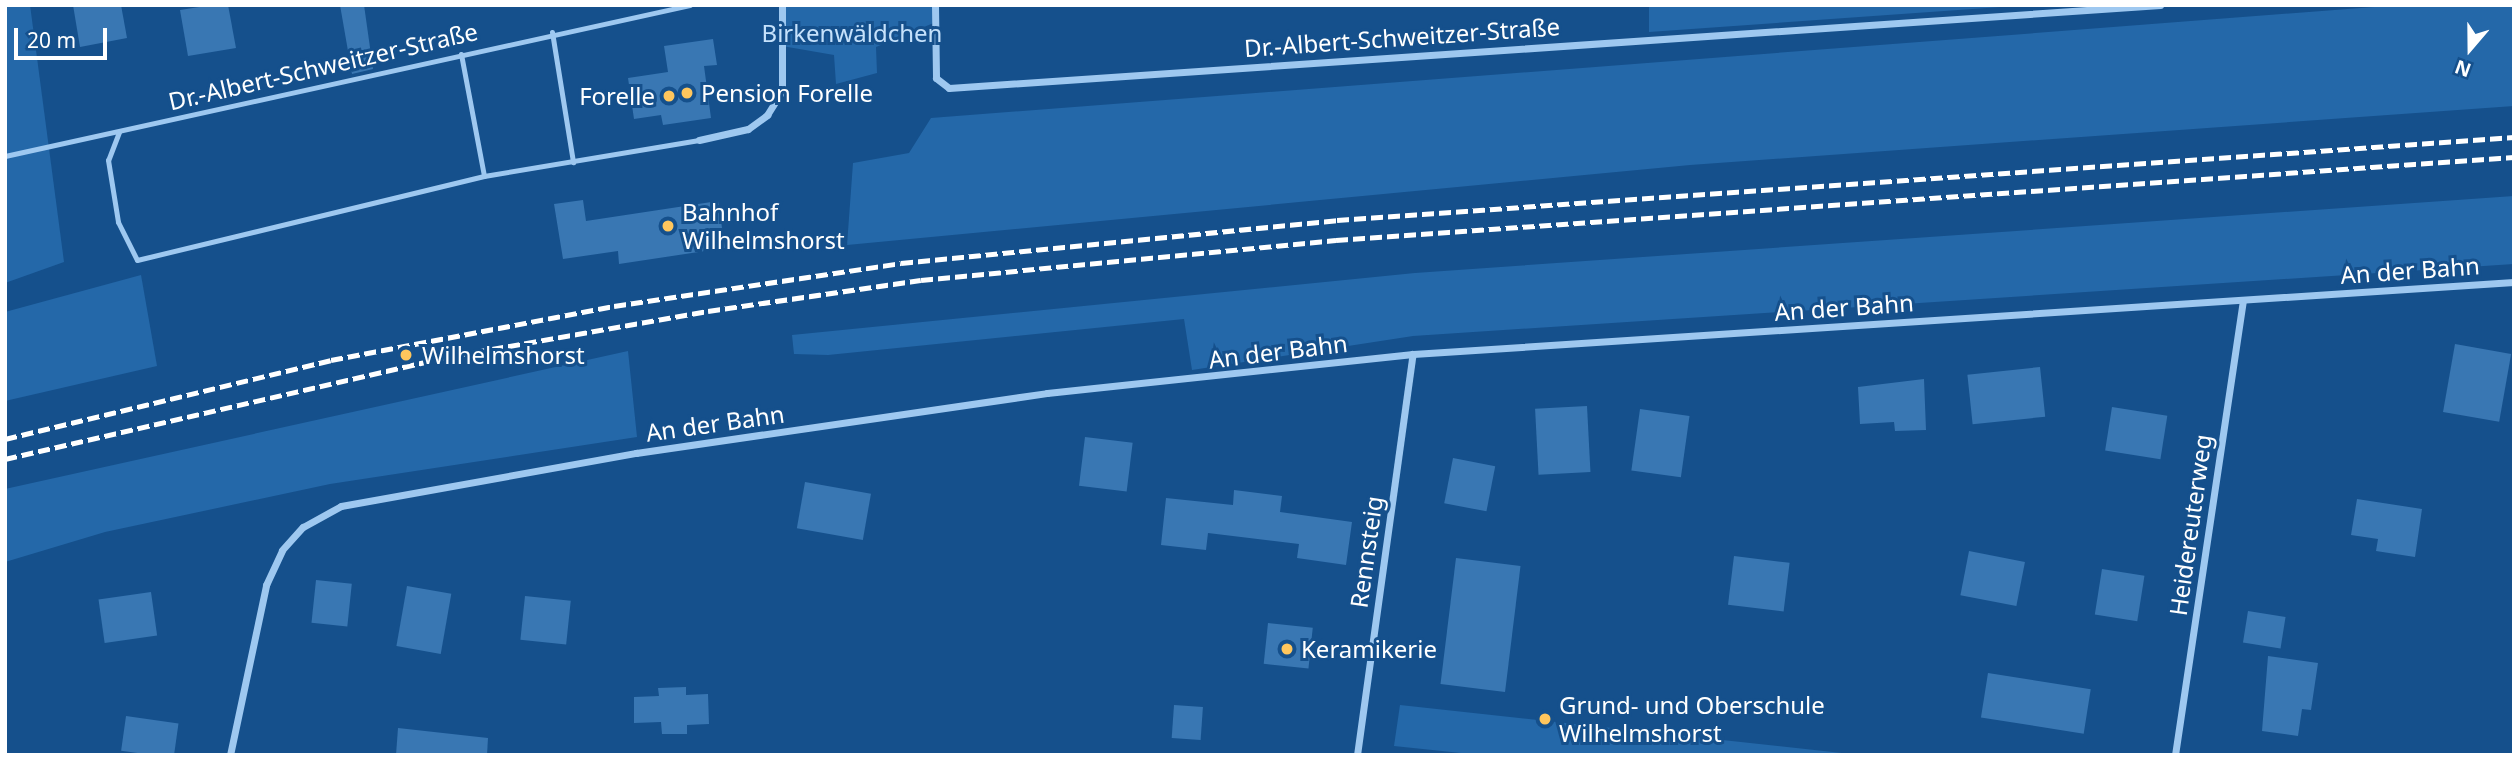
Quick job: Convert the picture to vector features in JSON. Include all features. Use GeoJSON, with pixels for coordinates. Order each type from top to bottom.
{"type":"FeatureCollection","features":[{"type":"Feature","properties":{"kind":"street"},"geometry":{"type":"LineString","coordinates":[[699,140],[748,129],[767,115],[782,91],[782,5]]}},
{"type":"Feature","properties":{"kind":"street","name":"Dr.-Albert-Schweitzer-Straße"},"geometry":{"type":"LineString","coordinates":[[935,5],[940,85],[2160,5]]}},
{"type":"Feature","properties":{"kind":"street","name":"An der Bahn"},"geometry":{"type":"LineString","coordinates":[[230,755],[266,585],[282,550],[303,527],[341,506],[636,453],[1047,393],[1412,354],[2514,282]]}},
{"type":"Feature","properties":{"kind":"street","name":"Heidereuterweg"},"geometry":{"type":"LineString","coordinates":[[2175,755],[2243,301]]}},
{"type":"Feature","properties":{"kind":"street","name":"Rennsteig"},"geometry":{"type":"LineString","coordinates":[[1357,755],[1412,354]]}},
{"type":"Feature","properties":{"kind":"lane","name":"Dr.-Albert-Schweitzer-Straße"},"geometry":{"type":"LineString","coordinates":[[5,156],[552,32],[690,5]]}},
{"type":"Feature","properties":{"kind":"lane"},"geometry":{"type":"LineString","coordinates":[[552,32],[573,162]]}},
{"type":"Feature","properties":{"kind":"lane"},"geometry":{"type":"LineString","coordinates":[[461,54],[484,176]]}},
{"type":"Feature","properties":{"kind":"lane"},"geometry":{"type":"LineString","coordinates":[[119,132],[108,160],[118,222],[137,260],[484,176],[699,140]]}},
{"type":"Feature","properties":{"kind":"green space"},"geometry":{"type":"Polygon","coordinates":[[[5,5],[30,5],[64,262],[5,283],[5,5]]]}},
{"type":"Feature","properties":{"kind":"green space","name":"Birkenwäldchen"},"geometry":{"type":"Polygon","coordinates":[[[782,5],[935,5],[936,22],[876,47],[877,73],[836,84],[834,55],[782,46],[782,5]]]}},
{"type":"Feature","properties":{"kind":"green space"},"geometry":{"type":"Polygon","coordinates":[[[1649,5],[2029,5],[1649,32],[1649,5]]]}},
{"type":"Feature","properties":{"kind":"green space"},"geometry":{"type":"Polygon","coordinates":[[[2400,5],[2514,5],[2514,106],[1690,165],[847,245],[853,163],[909,153],[931,118],[2400,5]]]}},
{"type":"Feature","properties":{"kind":"green space"},"geometry":{"type":"Polygon","coordinates":[[[2514,196],[2514,264],[1413,336],[1192,370],[1184,319],[828,355],[794,354],[792,335],[1415,273],[2514,196]]]}},
{"type":"Feature","properties":{"kind":"green space"},"geometry":{"type":"Polygon","coordinates":[[[141,275],[157,366],[5,401],[5,312],[141,275]]]}},
{"type":"Feature","properties":{"kind":"green space"},"geometry":{"type":"Polygon","coordinates":[[[628,351],[637,437],[330,484],[105,532],[5,562],[5,489],[628,351]]]}},
{"type":"Feature","properties":{"kind":"green space"},"geometry":{"type":"Polygon","coordinates":[[[1400,705],[1860,755],[1480,755],[1394,746],[1400,705]]]}},
{"type":"Feature","properties":{"kind":"building"},"geometry":{"type":"Polygon","coordinates":[[[73,5],[121,5],[127,38],[80,47],[73,5]]]}},
{"type":"Feature","properties":{"kind":"building"},"geometry":{"type":"Polygon","coordinates":[[[228,5],[236,48],[188,56],[180,10],[228,5]]]}},
{"type":"Feature","properties":{"kind":"building"},"geometry":{"type":"Polygon","coordinates":[[[340,5],[364,5],[373,69],[352,74],[340,5]]]}},
{"type":"Feature","properties":{"kind":"building","name":"Forelle"},"geometry":{"type":"Polygon","coordinates":[[[713,39],[717,65],[704,66],[711,118],[663,125],[661,115],[634,119],[628,78],[668,72],[664,46],[713,39]]]}},
{"type":"Feature","properties":{"kind":"building","name":"Bahnhof Wilhelmshorst"},"geometry":{"type":"Polygon","coordinates":[[[583,200],[586,221],[718,201],[725,248],[619,264],[618,251],[563,259],[554,204],[583,200]]]}},
{"type":"Feature","properties":{"kind":"building"},"geometry":{"type":"Polygon","coordinates":[[[2455,344],[2511,354],[2499,422],[2443,412],[2455,344]]]}},
{"type":"Feature","properties":{"kind":"building"},"geometry":{"type":"Polygon","coordinates":[[[2040,367],[2045,417],[1973,424],[1967,375],[2040,367]]]}},
{"type":"Feature","properties":{"kind":"building"},"geometry":{"type":"Polygon","coordinates":[[[1924,379],[1926,430],[1895,431],[1894,422],[1860,424],[1858,387],[1924,379]]]}},
{"type":"Feature","properties":{"kind":"building"},"geometry":{"type":"Polygon","coordinates":[[[1587,406],[1590,472],[1539,475],[1535,409],[1587,406]]]}},
{"type":"Feature","properties":{"kind":"building"},"geometry":{"type":"Polygon","coordinates":[[[2112,407],[2167,416],[2160,459],[2105,450],[2112,407]]]}},
{"type":"Feature","properties":{"kind":"building"},"geometry":{"type":"Polygon","coordinates":[[[1640,409],[1690,416],[1681,477],[1631,470],[1640,409]]]}},
{"type":"Feature","properties":{"kind":"building"},"geometry":{"type":"Polygon","coordinates":[[[1085,437],[1133,443],[1127,491],[1079,486],[1085,437]]]}},
{"type":"Feature","properties":{"kind":"building"},"geometry":{"type":"Polygon","coordinates":[[[1453,458],[1495,466],[1486,511],[1444,503],[1453,458]]]}},
{"type":"Feature","properties":{"kind":"building"},"geometry":{"type":"Polygon","coordinates":[[[805,482],[871,494],[863,540],[797,528],[805,482]]]}},
{"type":"Feature","properties":{"kind":"building"},"geometry":{"type":"Polygon","coordinates":[[[1234,490],[1282,496],[1280,512],[1352,522],[1346,565],[1297,558],[1299,544],[1208,533],[1206,550],[1161,545],[1166,498],[1233,505],[1234,490]]]}},
{"type":"Feature","properties":{"kind":"building"},"geometry":{"type":"Polygon","coordinates":[[[2357,499],[2422,509],[2415,557],[2376,551],[2378,539],[2351,535],[2357,499]]]}},
{"type":"Feature","properties":{"kind":"building"},"geometry":{"type":"Polygon","coordinates":[[[1969,551],[2025,562],[2016,606],[1960,595],[1969,551]]]}},
{"type":"Feature","properties":{"kind":"building"},"geometry":{"type":"Polygon","coordinates":[[[1734,556],[1790,563],[1784,611],[1728,605],[1734,556]]]}},
{"type":"Feature","properties":{"kind":"building"},"geometry":{"type":"Polygon","coordinates":[[[1456,558],[1521,566],[1505,692],[1441,684],[1456,558]]]}},
{"type":"Feature","properties":{"kind":"building"},"geometry":{"type":"Polygon","coordinates":[[[2102,569],[2144,576],[2137,621],[2095,614],[2102,569]]]}},
{"type":"Feature","properties":{"kind":"building"},"geometry":{"type":"Polygon","coordinates":[[[316,580],[352,584],[347,627],[312,623],[316,580]]]}},
{"type":"Feature","properties":{"kind":"building"},"geometry":{"type":"Polygon","coordinates":[[[407,586],[451,594],[441,654],[396,646],[407,586]]]}},
{"type":"Feature","properties":{"kind":"building"},"geometry":{"type":"Polygon","coordinates":[[[151,592],[157,636],[105,643],[99,599],[151,592]]]}},
{"type":"Feature","properties":{"kind":"building"},"geometry":{"type":"Polygon","coordinates":[[[525,596],[571,601],[566,645],[520,640],[525,596]]]}},
{"type":"Feature","properties":{"kind":"building"},"geometry":{"type":"Polygon","coordinates":[[[2248,611],[2286,617],[2281,649],[2243,643],[2248,611]]]}},
{"type":"Feature","properties":{"kind":"building"},"geometry":{"type":"Polygon","coordinates":[[[1268,623],[1313,628],[1308,668],[1264,664],[1268,623]]]}},
{"type":"Feature","properties":{"kind":"building"},"geometry":{"type":"Polygon","coordinates":[[[2268,656],[2318,663],[2311,710],[2302,709],[2298,736],[2262,731],[2268,656]]]}},
{"type":"Feature","properties":{"kind":"building"},"geometry":{"type":"Polygon","coordinates":[[[1988,673],[2091,689],[2084,734],[1981,717],[1988,673]]]}},
{"type":"Feature","properties":{"kind":"building"},"geometry":{"type":"Polygon","coordinates":[[[686,687],[686,695],[708,694],[709,724],[687,725],[687,734],[662,734],[661,722],[634,723],[634,697],[659,696],[658,688],[686,687]]]}},
{"type":"Feature","properties":{"kind":"building"},"geometry":{"type":"Polygon","coordinates":[[[1174,705],[1203,707],[1201,740],[1172,738],[1174,705]]]}},
{"type":"Feature","properties":{"kind":"building"},"geometry":{"type":"Polygon","coordinates":[[[126,716],[178,723],[174,755],[121,751],[126,716]]]}},
{"type":"Feature","properties":{"kind":"building"},"geometry":{"type":"Polygon","coordinates":[[[398,728],[488,738],[487,755],[396,755],[398,728]]]}},
{"type":"Feature","properties":{"kind":"railway"},"geometry":{"type":"LineString","coordinates":[[5,439],[331,360],[614,306],[901,263],[1337,220],[2514,137]]}},
{"type":"Feature","properties":{"kind":"railway"},"geometry":{"type":"LineString","coordinates":[[5,459],[441,358],[708,311],[921,280],[1336,240],[2514,157]]}},
{"type":"Feature","properties":{"kind":"place","name":"Pension Forelle"},"geometry":{"type":"Point","coordinates":[687,93]}},
{"type":"Feature","properties":{"kind":"place","name":"Forelle"},"geometry":{"type":"Point","coordinates":[669,96]}},
{"type":"Feature","properties":{"kind":"place","name":"Bahnhof Wilhelmshorst"},"geometry":{"type":"Point","coordinates":[668,226]}},
{"type":"Feature","properties":{"kind":"place","name":"Wilhelmshorst"},"geometry":{"type":"Point","coordinates":[406,355]}},
{"type":"Feature","properties":{"kind":"place","name":"Keramikerie"},"geometry":{"type":"Point","coordinates":[1287,649]}},
{"type":"Feature","properties":{"kind":"place","name":"Grund- und Oberschule Wilhelmshorst"},"geometry":{"type":"Point","coordinates":[1545,719]}}]}
